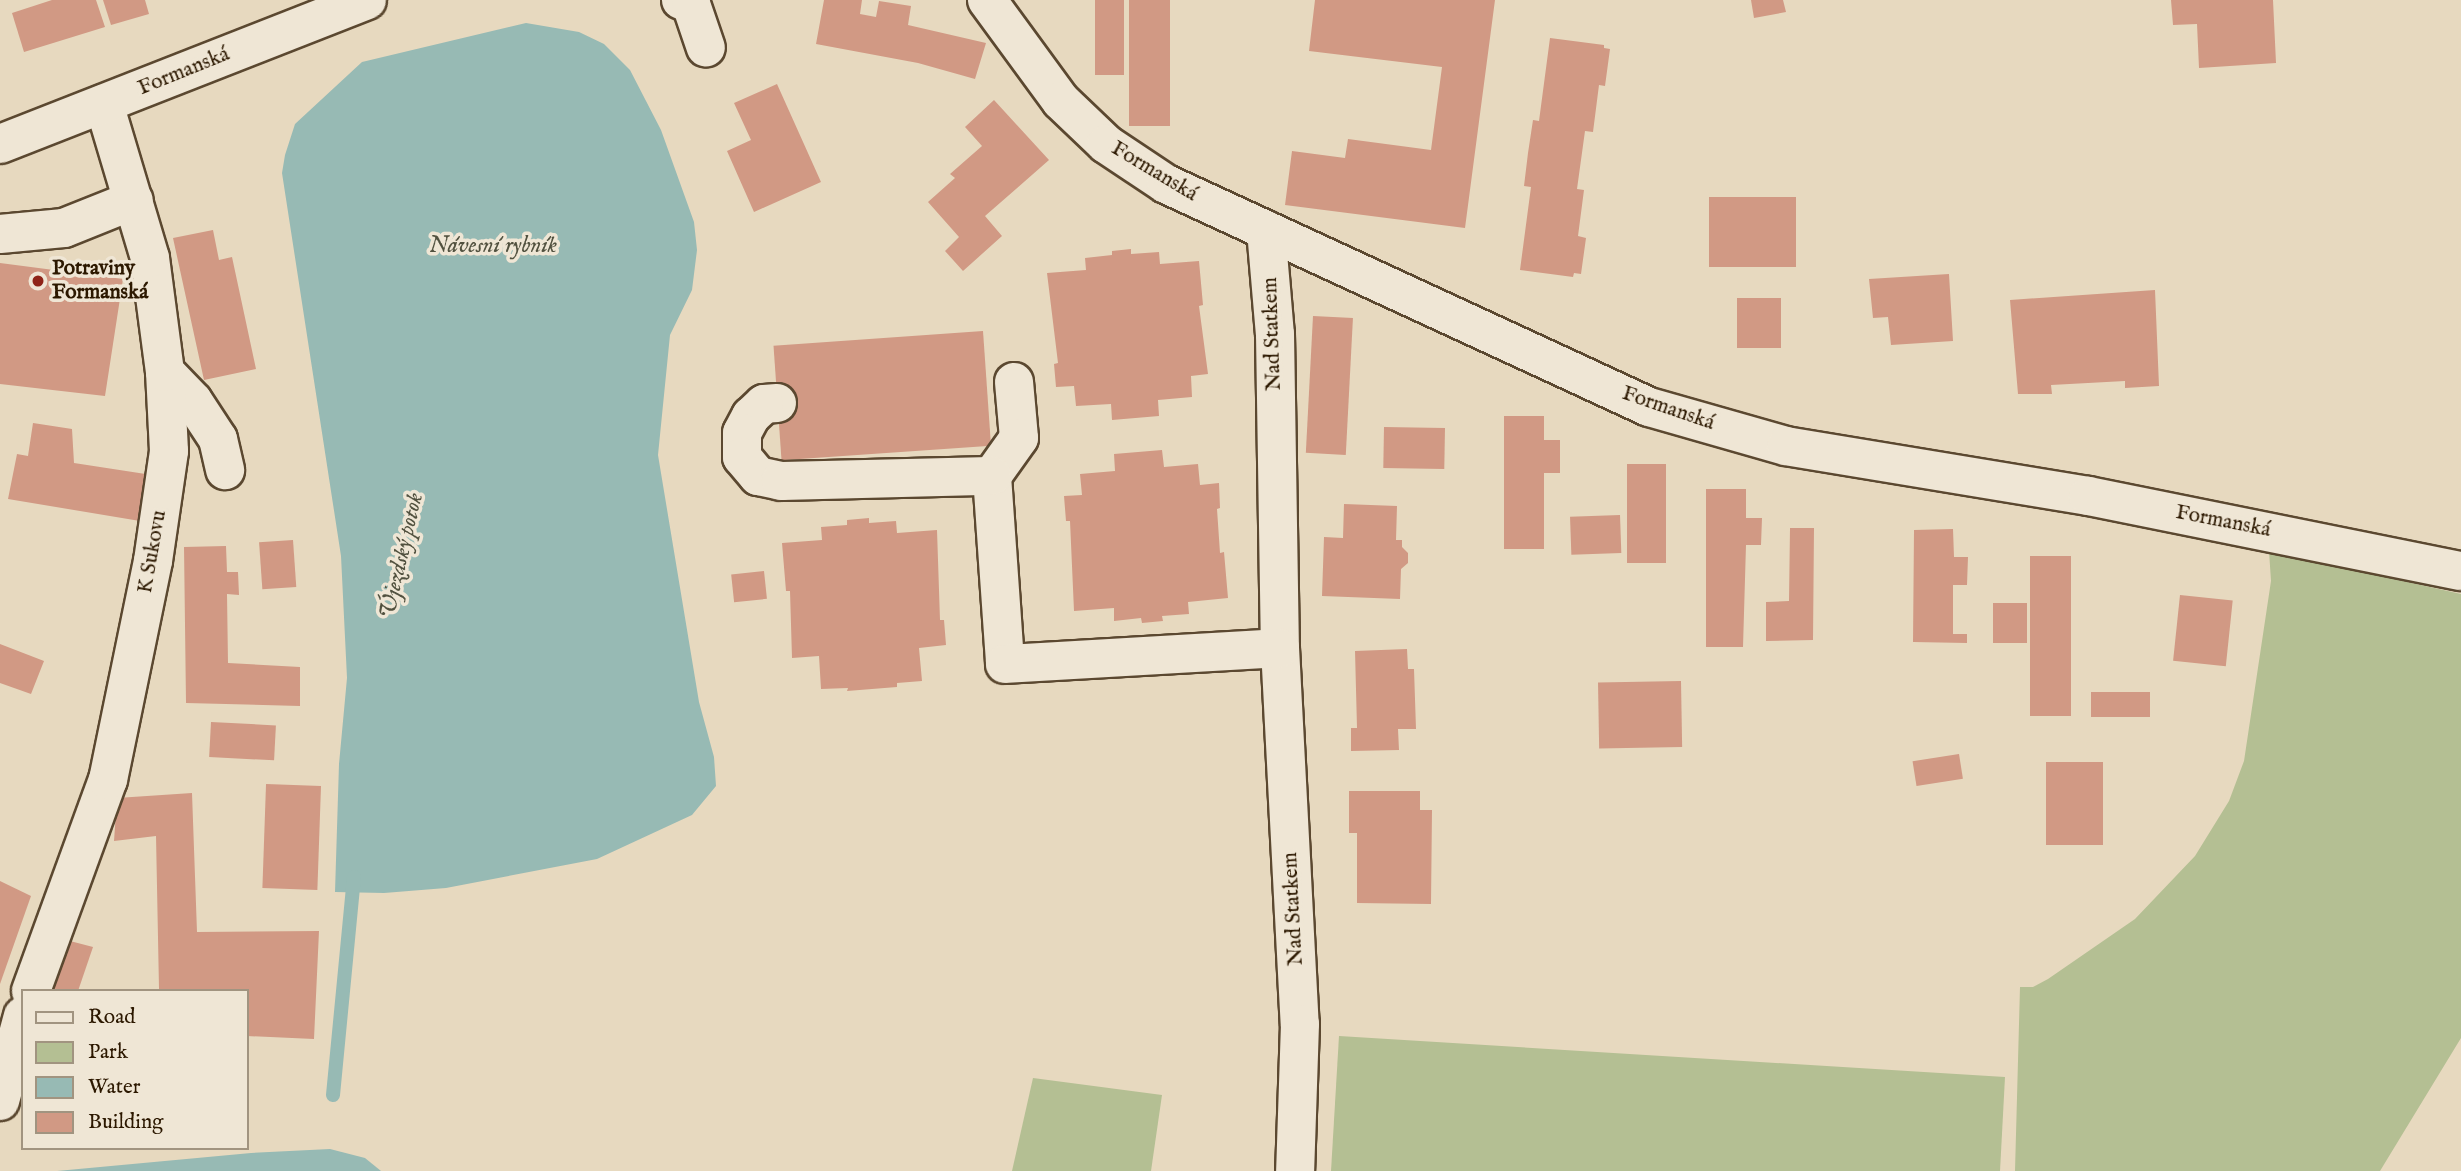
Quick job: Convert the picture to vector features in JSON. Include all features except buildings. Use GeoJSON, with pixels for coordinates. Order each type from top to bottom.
{"type":"FeatureCollection","features":[{"type":"Feature","properties":{"kind":"street","name":"Formanská"},"geometry":{"type":"LineString","coordinates":[[0,144],[367,0]]}},
{"type":"Feature","properties":{"kind":"street"},"geometry":{"type":"LineString","coordinates":[[681,0],[691,4],[706,48]]}},
{"type":"Feature","properties":{"kind":"street","name":"Formanská"},"geometry":{"type":"LineString","coordinates":[[987,0],[1061,101],[1106,144],[1166,184],[1649,407],[1774,443],[2088,496],[2461,570]]}},
{"type":"Feature","properties":{"kind":"street","name":"K Sukovu"},"geometry":{"type":"LineString","coordinates":[[32,989],[108,780],[153,561],[169,451],[165,372],[150,258],[104,104]]}},
{"type":"Feature","properties":{"kind":"street"},"geometry":{"type":"LineString","coordinates":[[0,234],[64,228],[134,200]]}},
{"type":"Feature","properties":{"kind":"street","name":"Nad Statkem"},"geometry":{"type":"LineString","coordinates":[[1266,230],[1275,334],[1280,648],[1300,1024],[1295,1171]]}},
{"type":"Feature","properties":{"kind":"street"},"geometry":{"type":"LineString","coordinates":[[165,372],[193,401],[218,439],[225,470]]}},
{"type":"Feature","properties":{"kind":"street"},"geometry":{"type":"LineString","coordinates":[[1014,382],[1018,438],[992,476],[1005,664],[1280,648]]}},
{"type":"Feature","properties":{"kind":"street"},"geometry":{"type":"LineString","coordinates":[[777,403],[764,404],[751,416],[742,432],[742,457],[758,475],[781,481],[992,476]]}},
{"type":"Feature","properties":{"kind":"street"},"geometry":{"type":"LineString","coordinates":[[0,1101],[14,1023]]}},
{"type":"Feature","properties":{"kind":"green space"},"geometry":{"type":"Polygon","coordinates":[[[2269,551],[2461,594],[2461,1038],[2380,1171],[2015,1171],[2020,987],[2033,987],[2048,979],[2135,919],[2195,856],[2229,801],[2244,761],[2271,581],[2269,551]]]}},
{"type":"Feature","properties":{"kind":"green space"},"geometry":{"type":"Polygon","coordinates":[[[1339,1036],[2005,1077],[2000,1171],[1331,1171],[1339,1036]]]}},
{"type":"Feature","properties":{"kind":"green space"},"geometry":{"type":"Polygon","coordinates":[[[1033,1078],[1162,1095],[1151,1171],[1012,1171],[1033,1078]]]}},
{"type":"Feature","properties":{"kind":"water","name":"Návesní rybník"},"geometry":{"type":"Polygon","coordinates":[[[526,23],[579,32],[604,44],[630,70],[661,130],[694,222],[697,250],[692,290],[670,335],[658,455],[699,702],[714,757],[716,786],[692,815],[597,859],[446,888],[384,893],[335,892],[339,764],[347,678],[341,556],[282,173],[285,155],[295,124],[362,62],[526,23]]]}},
{"type":"Feature","properties":{"kind":"water"},"geometry":{"type":"Polygon","coordinates":[[[330,1149],[365,1158],[381,1171],[57,1171],[251,1153],[330,1149]]]}},
{"type":"Feature","properties":{"kind":"waterway","name":"Újezdský potok"},"geometry":{"type":"LineString","coordinates":[[333,1095],[354,877]]}},
{"type":"Feature","properties":{"kind":"place","name":"Potraviny Formanská"},"geometry":{"type":"Point","coordinates":[38,281]}}]}
